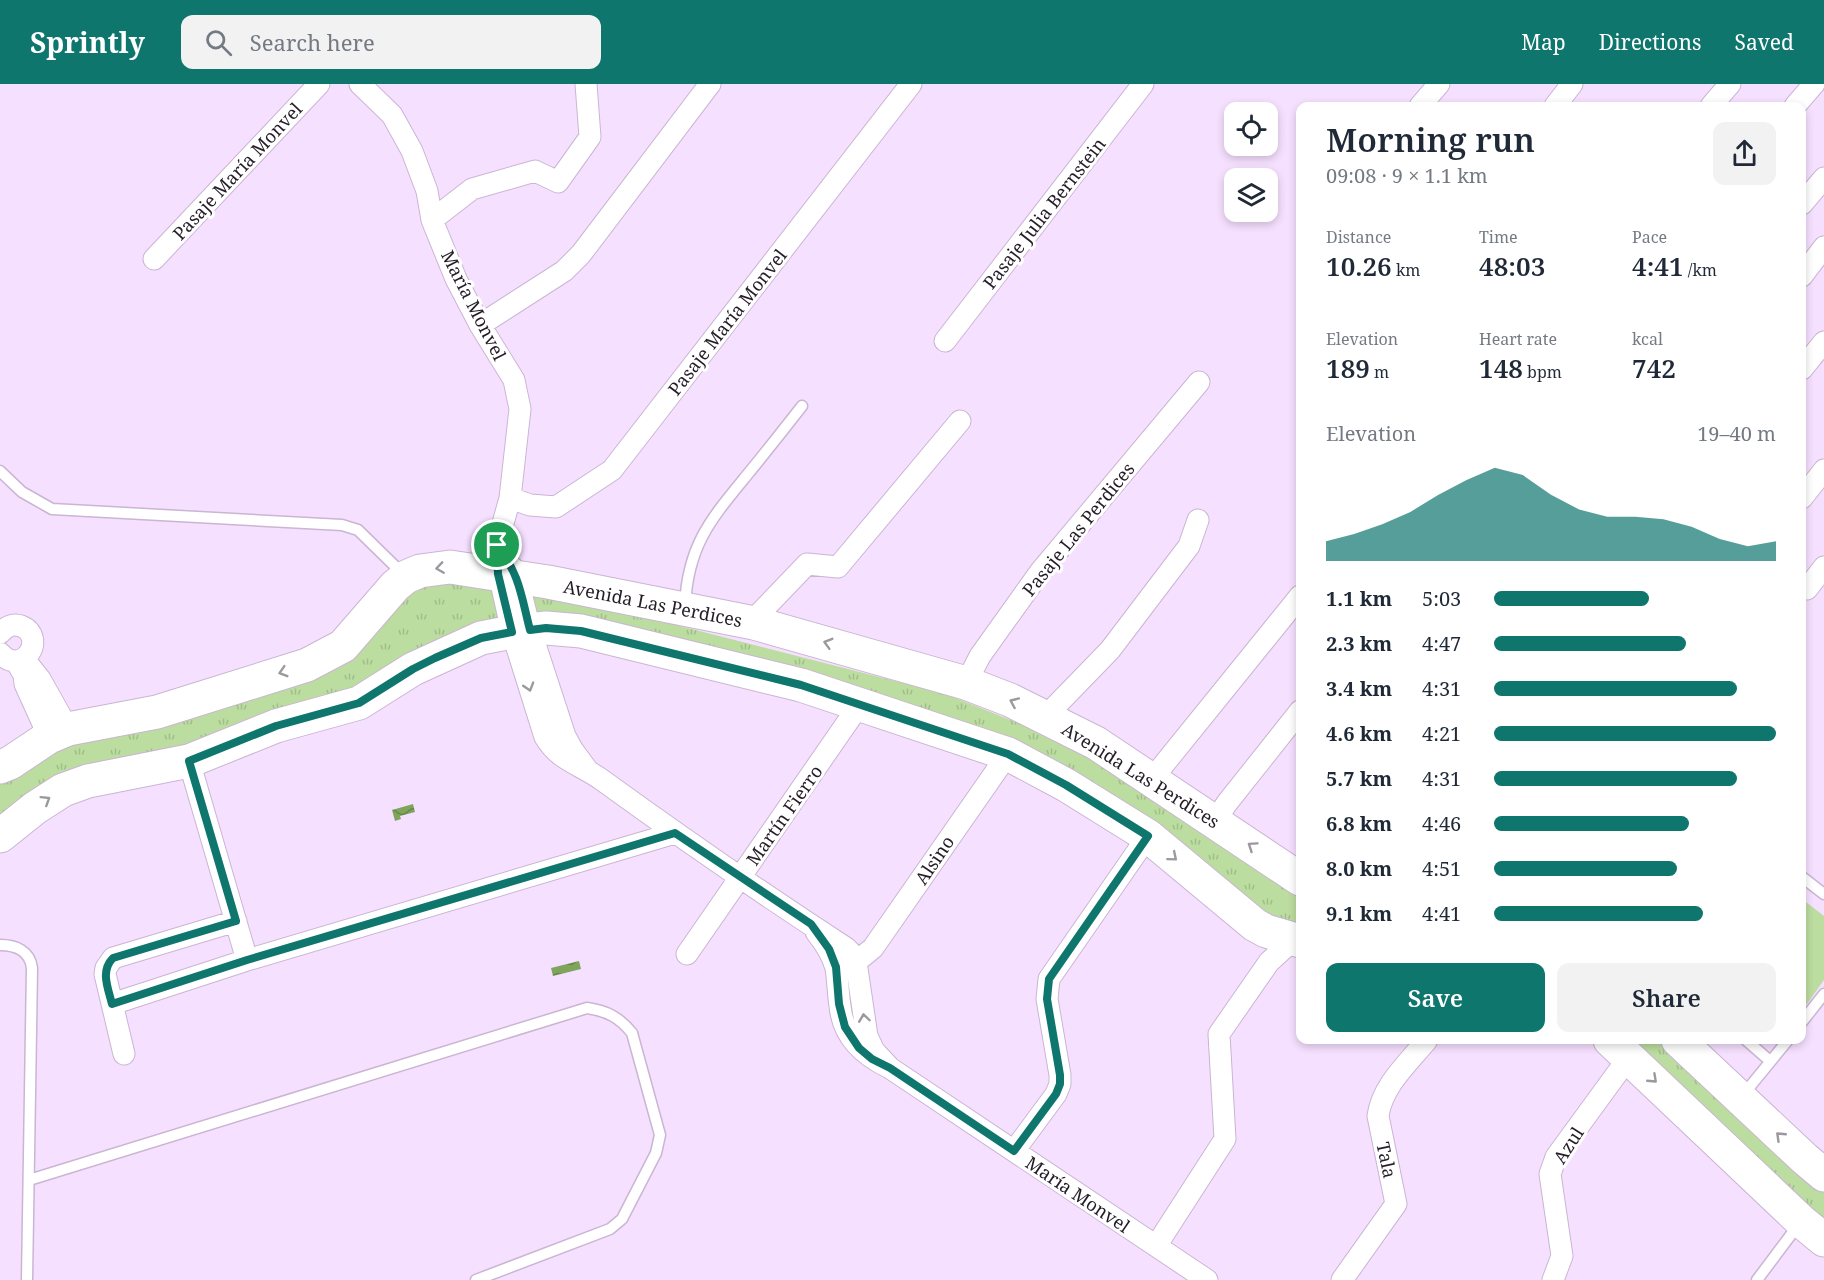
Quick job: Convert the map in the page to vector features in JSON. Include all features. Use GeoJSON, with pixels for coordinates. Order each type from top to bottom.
{"type":"FeatureCollection","features":[{"type":"Feature","properties":{"kind":"main road","name":"Avenida Las Perdices"},"geometry":{"type":"LineString","coordinates":[[0,767],[59,733],[157,712],[307,665],[343,646],[395,586],[406,577],[420,571],[450,567],[504,565],[684,609],[754,622],[966,683],[1045,717],[1096,743],[1296,876]]}},
{"type":"Feature","properties":{"kind":"main road"},"geometry":{"type":"LineString","coordinates":[[0,836],[35,808],[63,790],[88,780],[189,761],[276,726],[359,703],[413,669],[481,638],[546,628],[572,630],[600,634],[801,685],[1008,754],[1066,785],[1148,836],[1255,925],[1266,931],[1296,940]]}},
{"type":"Feature","properties":{"kind":"main road"},"geometry":{"type":"LineString","coordinates":[[1682,1044],[1804,1160],[1824,1175]]}},
{"type":"Feature","properties":{"kind":"main road"},"geometry":{"type":"LineString","coordinates":[[1620,1048],[1816,1232]]}},
{"type":"Feature","properties":{"kind":"street","name":"Pasaje María Monvel"},"geometry":{"type":"LineString","coordinates":[[154,259],[319,84]]}},
{"type":"Feature","properties":{"kind":"street"},"geometry":{"type":"LineString","coordinates":[[432,220],[472,189],[535,171],[558,182],[590,137],[585,84]]}},
{"type":"Feature","properties":{"kind":"street"},"geometry":{"type":"LineString","coordinates":[[480,325],[564,271],[581,254],[710,84]]}},
{"type":"Feature","properties":{"kind":"street","name":"Pasaje María Monvel"},"geometry":{"type":"LineString","coordinates":[[510,498],[530,505],[556,507],[612,470],[911,84]]}},
{"type":"Feature","properties":{"kind":"street","name":"Pasaje Julia Bernstein"},"geometry":{"type":"LineString","coordinates":[[945,341],[1143,84]]}},
{"type":"Feature","properties":{"kind":"street"},"geometry":{"type":"LineString","coordinates":[[1423,102],[1439,84]]}},
{"type":"Feature","properties":{"kind":"street"},"geometry":{"type":"LineString","coordinates":[[1558,102],[1572,84]]}},
{"type":"Feature","properties":{"kind":"street"},"geometry":{"type":"LineString","coordinates":[[1714,102],[1730,84]]}},
{"type":"Feature","properties":{"kind":"street"},"geometry":{"type":"LineString","coordinates":[[1798,102],[1814,84]]}},
{"type":"Feature","properties":{"kind":"street","name":"María Monvel"},"geometry":{"type":"LineString","coordinates":[[364,85],[392,115],[412,151],[427,191],[432,220],[456,279],[480,325],[514,380],[520,410],[504,565],[545,737],[552,750],[589,771],[675,833],[846,948],[856,962],[867,1036],[873,1051],[890,1068]]}},
{"type":"Feature","properties":{"kind":"street"},"geometry":{"type":"LineString","coordinates":[[1806,199],[1824,178]]}},
{"type":"Feature","properties":{"kind":"street"},"geometry":{"type":"LineString","coordinates":[[1806,271],[1824,247]]}},
{"type":"Feature","properties":{"kind":"street"},"geometry":{"type":"LineString","coordinates":[[1806,364],[1824,342]]}},
{"type":"Feature","properties":{"kind":"street","name":"Pasaje Las Perdices"},"geometry":{"type":"LineString","coordinates":[[966,683],[980,656],[1040,572],[1199,382]]}},
{"type":"Feature","properties":{"kind":"street"},"geometry":{"type":"LineString","coordinates":[[754,622],[807,564],[838,567],[960,421]]}},
{"type":"Feature","properties":{"kind":"street"},"geometry":{"type":"LineString","coordinates":[[1806,493],[1824,470]]}},
{"type":"Feature","properties":{"kind":"street"},"geometry":{"type":"LineString","coordinates":[[1045,717],[1110,650],[1189,546],[1198,520]]}},
{"type":"Feature","properties":{"kind":"street"},"geometry":{"type":"LineString","coordinates":[[1807,589],[1824,567]]}},
{"type":"Feature","properties":{"kind":"street"},"geometry":{"type":"LineString","coordinates":[[1152,779],[1296,601]]}},
{"type":"Feature","properties":{"kind":"street"},"geometry":{"type":"LineString","coordinates":[[3,624],[26,628],[31,635],[33,644],[30,652],[13,658]]}},
{"type":"Feature","properties":{"kind":"street"},"geometry":{"type":"LineString","coordinates":[[13,658],[40,679],[59,733]]}},
{"type":"Feature","properties":{"kind":"street","name":"Martín Fierro"},"geometry":{"type":"LineString","coordinates":[[687,954],[860,704]]}},
{"type":"Feature","properties":{"kind":"street"},"geometry":{"type":"LineString","coordinates":[[1215,821],[1296,716]]}},
{"type":"Feature","properties":{"kind":"street","name":"Alsino"},"geometry":{"type":"LineString","coordinates":[[856,962],[873,948],[987,781],[1008,754]]}},
{"type":"Feature","properties":{"kind":"street"},"geometry":{"type":"LineString","coordinates":[[189,761],[247,960]]}},
{"type":"Feature","properties":{"kind":"street"},"geometry":{"type":"LineString","coordinates":[[112,1004],[247,960],[675,833]]}},
{"type":"Feature","properties":{"kind":"street"},"geometry":{"type":"LineString","coordinates":[[1014,1151],[1056,1094],[1060,1084],[1047,999],[1049,979],[1148,836]]}},
{"type":"Feature","properties":{"kind":"street"},"geometry":{"type":"LineString","coordinates":[[124,1054],[105,974],[113,958],[236,921]]}},
{"type":"Feature","properties":{"kind":"street","name":"María Monvel"},"geometry":{"type":"LineString","coordinates":[[811,924],[829,949],[836,967],[839,1004],[845,1027],[859,1048],[872,1059],[890,1068],[1207,1280]]}},
{"type":"Feature","properties":{"kind":"street"},"geometry":{"type":"LineString","coordinates":[[1156,1246],[1225,1139],[1219,1034],[1269,962],[1296,941]]}},
{"type":"Feature","properties":{"kind":"street","name":"Tala"},"geometry":{"type":"LineString","coordinates":[[1342,1280],[1396,1204],[1378,1116],[1380,1102],[1387,1089],[1424,1044]]}},
{"type":"Feature","properties":{"kind":"street","name":"Azul"},"geometry":{"type":"LineString","coordinates":[[1553,1280],[1562,1256],[1550,1174],[1556,1157],[1620,1048]]}},
{"type":"Feature","properties":{"kind":"lane"},"geometry":{"type":"LineString","coordinates":[[684,609],[688,572],[707,526],[802,406]]}},
{"type":"Feature","properties":{"kind":"lane"},"geometry":{"type":"LineString","coordinates":[[0,471],[22,492],[52,509],[342,525],[358,530],[406,577]]}},
{"type":"Feature","properties":{"kind":"lane"},"geometry":{"type":"LineString","coordinates":[[1806,880],[1824,894]]}},
{"type":"Feature","properties":{"kind":"lane"},"geometry":{"type":"LineString","coordinates":[[0,945],[20,949],[29,957],[32,968],[27,1280]]}},
{"type":"Feature","properties":{"kind":"lane"},"geometry":{"type":"LineString","coordinates":[[1806,1017],[1824,994]]}},
{"type":"Feature","properties":{"kind":"lane"},"geometry":{"type":"LineString","coordinates":[[29,1180],[587,1008],[612,1014],[632,1033],[660,1135],[656,1154],[622,1219],[610,1229],[476,1280]]}},
{"type":"Feature","properties":{"kind":"lane"},"geometry":{"type":"LineString","coordinates":[[1751,1044],[1770,1060]]}},
{"type":"Feature","properties":{"kind":"lane"},"geometry":{"type":"LineString","coordinates":[[1740,1098],[1784,1044]]}},
{"type":"Feature","properties":{"kind":"lane"},"geometry":{"type":"LineString","coordinates":[[1757,1280],[1816,1232]]}},
{"type":"Feature","properties":{"kind":"green space"},"geometry":{"type":"Polygon","coordinates":[[[421,575],[539,590],[946,694],[1082,749],[1296,890],[1296,932],[1029,755],[546,622],[352,704],[132,770],[0,833],[0,772],[51,744],[314,671],[421,575]]]}},
{"type":"Feature","properties":{"kind":"green space"},"geometry":{"type":"Polygon","coordinates":[[[1806,902],[1824,916],[1824,980],[1806,1005],[1806,902]]]}},
{"type":"Feature","properties":{"kind":"green space"},"geometry":{"type":"Polygon","coordinates":[[[1621,1044],[1669,1044],[1824,1189],[1824,1228],[1621,1044]]]}},
{"type":"Feature","properties":{"kind":"water"},"geometry":{"type":"Polygon","coordinates":[[[413,804],[415,812],[400,816],[401,819],[395,821],[392,810],[413,804]]]}},
{"type":"Feature","properties":{"kind":"water"},"geometry":{"type":"Polygon","coordinates":[[[579,961],[581,969],[553,976],[551,968],[579,961]]]}},
{"type":"Feature","properties":{"kind":"route"},"geometry":{"type":"LineString","coordinates":[[497,545],[511,563],[517,577],[530,630],[546,628],[600,634],[801,685],[860,704],[1008,754],[1034,766],[1148,836],[1049,979],[1047,999],[1060,1084],[1056,1094],[1014,1151],[890,1068],[872,1059],[859,1048],[851,1038],[841,1017],[836,967],[829,949],[811,924],[675,833],[247,960],[112,1004],[105,974],[113,958],[236,921],[189,761],[276,726],[359,703],[435,658],[481,638],[512,632],[498,574],[497,545]]}}]}
